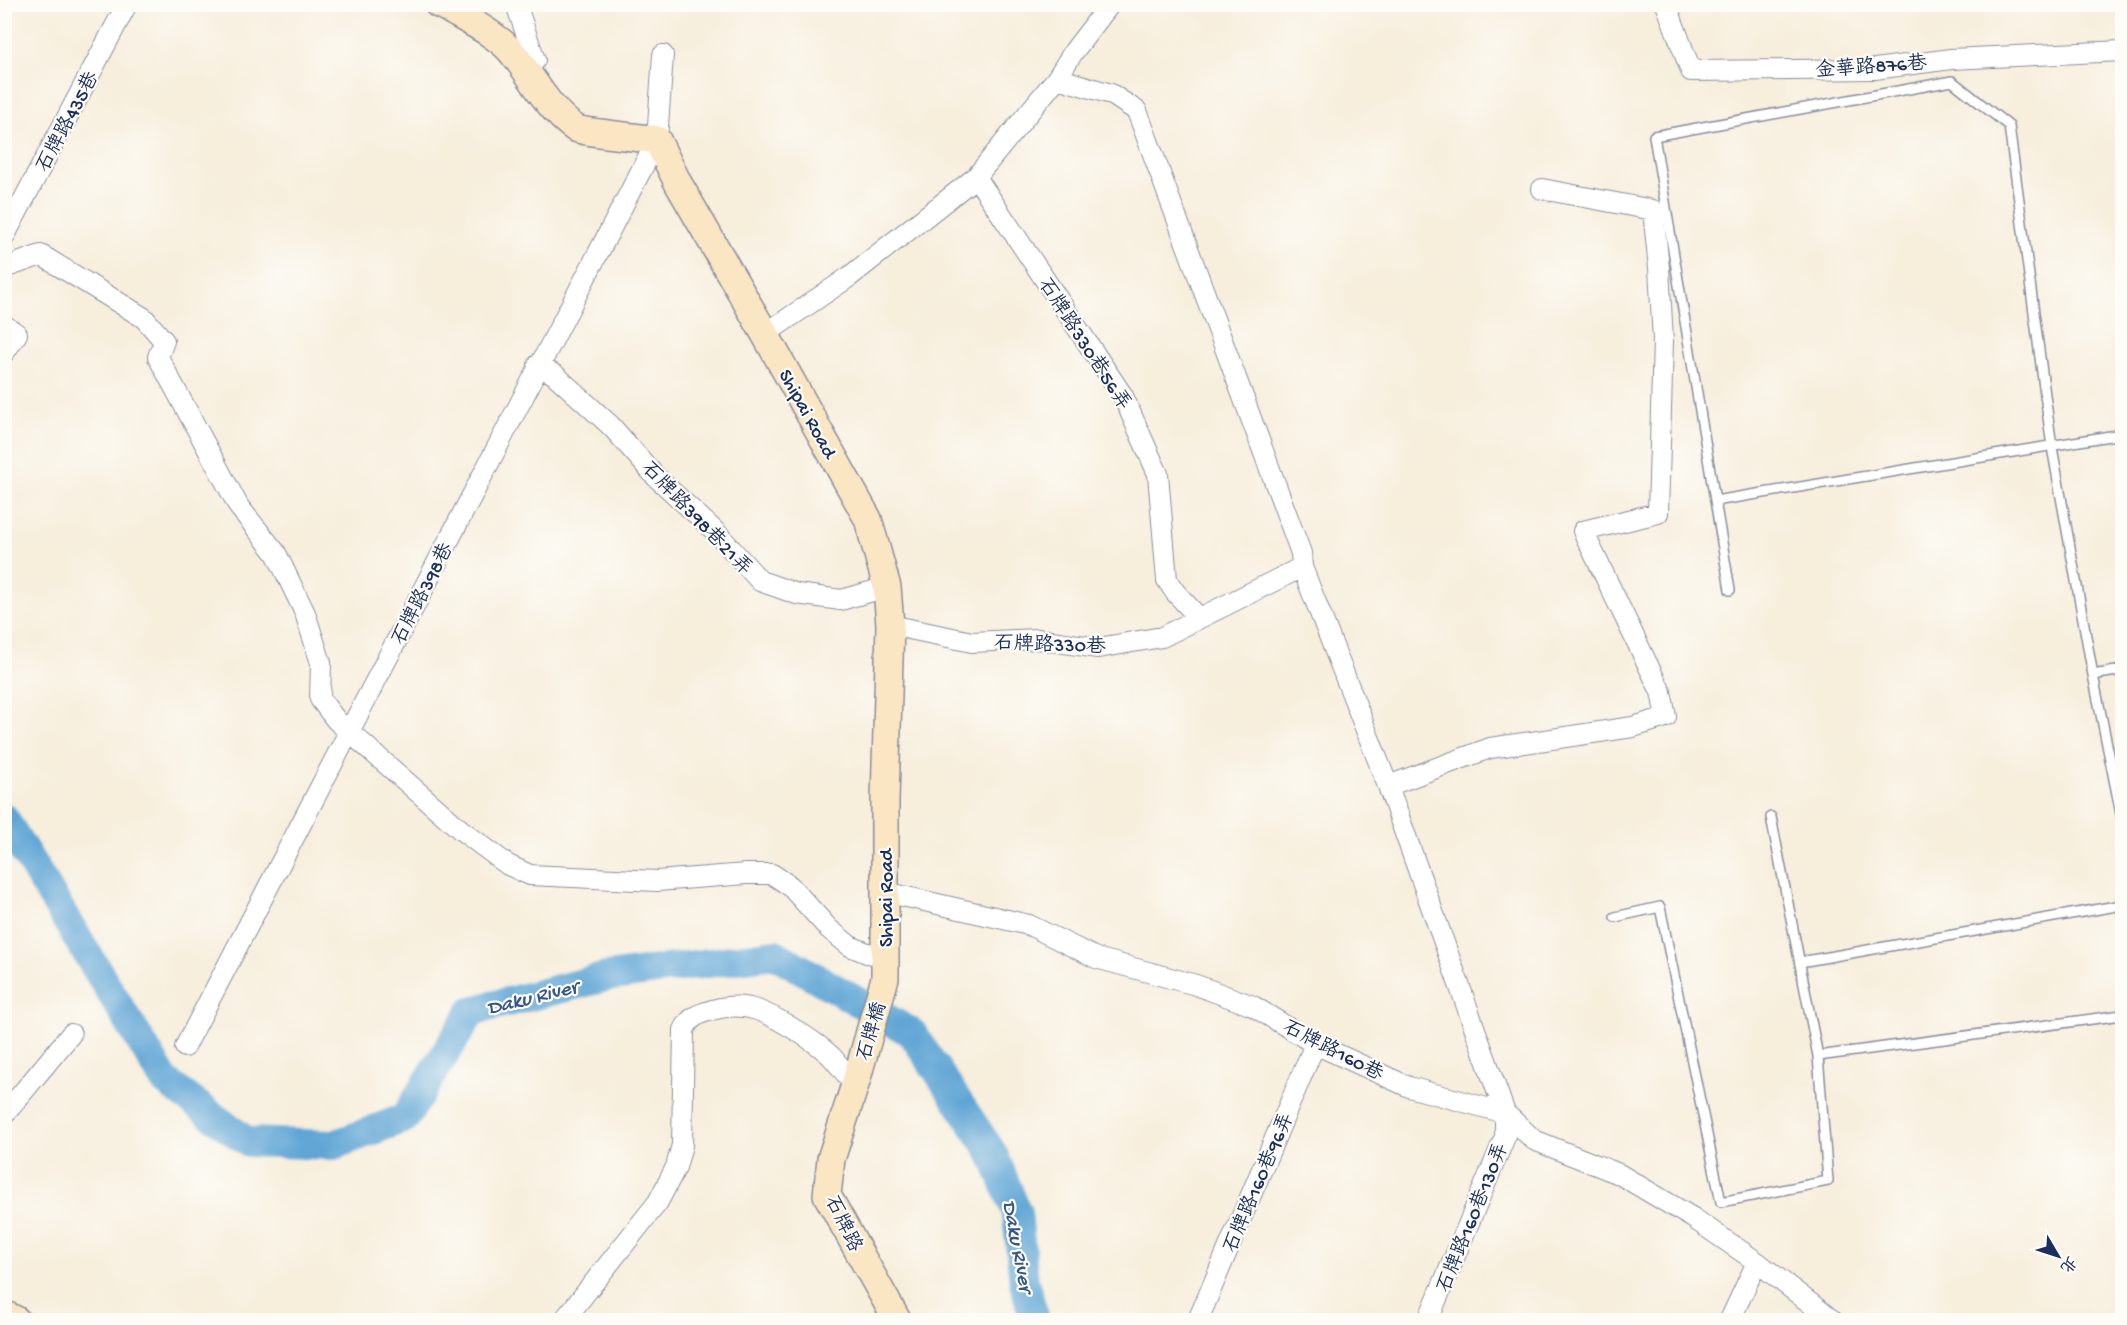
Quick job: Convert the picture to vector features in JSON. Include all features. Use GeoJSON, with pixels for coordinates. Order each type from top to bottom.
{"type":"FeatureCollection","features":[{"type":"Feature","properties":{"kind":"street","name":"石牌路435巷"},"geometry":{"type":"LineString","coordinates":[[4,237],[127,4]]}},
{"type":"Feature","properties":{"kind":"street"},"geometry":{"type":"LineString","coordinates":[[438,4],[488,33],[508,48],[551,105],[577,130],[657,140],[663,55]]}},
{"type":"Feature","properties":{"kind":"street"},"geometry":{"type":"LineString","coordinates":[[516,4],[535,60],[527,71]]}},
{"type":"Feature","properties":{"kind":"street"},"geometry":{"type":"LineString","coordinates":[[765,334],[849,277],[976,177],[1057,78],[1074,51],[1110,4]]}},
{"type":"Feature","properties":{"kind":"street","name":"金華路876巷"},"geometry":{"type":"LineString","coordinates":[[1666,4],[1691,71],[1875,69],[1951,59],[2122,51]]}},
{"type":"Feature","properties":{"kind":"street"},"geometry":{"type":"LineString","coordinates":[[1057,78],[1111,94],[1137,111],[1301,553],[1302,567],[1388,786],[1505,1113]]}},
{"type":"Feature","properties":{"kind":"street","name":"Shipai Road"},"geometry":{"type":"LineString","coordinates":[[657,140],[678,183],[868,519],[887,587],[890,625],[885,800],[885,966]]}},
{"type":"Feature","properties":{"kind":"street","name":"石牌路398巷"},"geometry":{"type":"LineString","coordinates":[[185,1047],[657,140]]}},
{"type":"Feature","properties":{"kind":"street","name":"石牌路330巷56弄"},"geometry":{"type":"LineString","coordinates":[[976,177],[1123,396],[1158,474],[1167,580],[1199,618]]}},
{"type":"Feature","properties":{"kind":"street"},"geometry":{"type":"LineString","coordinates":[[1388,786],[1490,748],[1633,727],[1666,717],[1661,692],[1583,531],[1658,513],[1663,341],[1653,210],[1542,189]]}},
{"type":"Feature","properties":{"kind":"street"},"geometry":{"type":"LineString","coordinates":[[4,268],[41,255],[144,318],[164,341],[158,357],[239,507],[276,553],[304,613],[321,663],[320,699],[336,720],[460,830],[508,865],[530,875],[657,881],[772,874],[790,886],[829,929],[850,946],[867,953],[885,966]]}},
{"type":"Feature","properties":{"kind":"street"},"geometry":{"type":"LineString","coordinates":[[4,325],[17,334],[4,353]]}},
{"type":"Feature","properties":{"kind":"street","name":"石牌路398巷21弄"},"geometry":{"type":"LineString","coordinates":[[538,365],[555,375],[612,426],[656,477],[717,533],[760,581],[797,594],[841,600],[887,587]]}},
{"type":"Feature","properties":{"kind":"street","name":"石牌路330巷"},"geometry":{"type":"LineString","coordinates":[[890,625],[972,642],[1038,639],[1098,648],[1162,637],[1302,567]]}},
{"type":"Feature","properties":{"kind":"street","name":"石牌路160巷"},"geometry":{"type":"LineString","coordinates":[[885,892],[1029,925],[1095,958],[1196,985],[1253,1006],[1315,1044],[1409,1087],[1505,1113],[1534,1140],[1618,1174],[1693,1218],[1757,1262],[1832,1320]]}},
{"type":"Feature","properties":{"kind":"street","name":"石牌橋"},"geometry":{"type":"LineString","coordinates":[[855,1084],[885,966]]}},
{"type":"Feature","properties":{"kind":"street"},"geometry":{"type":"LineString","coordinates":[[564,1320],[658,1202],[676,1167],[682,1144],[684,1030],[688,1020],[699,1013],[718,1008],[737,1006],[757,1010],[805,1036],[831,1057],[855,1084]]}},
{"type":"Feature","properties":{"kind":"street"},"geometry":{"type":"LineString","coordinates":[[4,1115],[71,1034]]}},
{"type":"Feature","properties":{"kind":"street","name":"石牌路160巷96弄"},"geometry":{"type":"LineString","coordinates":[[1198,1320],[1315,1044]]}},
{"type":"Feature","properties":{"kind":"street","name":"石牌路"},"geometry":{"type":"LineString","coordinates":[[855,1084],[831,1159],[827,1196],[897,1320]]}},
{"type":"Feature","properties":{"kind":"street","name":"石牌路160巷130弄"},"geometry":{"type":"LineString","coordinates":[[1428,1320],[1505,1137],[1505,1113]]}},
{"type":"Feature","properties":{"kind":"street"},"geometry":{"type":"LineString","coordinates":[[1730,1320],[1757,1262]]}},
{"type":"Feature","properties":{"kind":"street"},"geometry":{"type":"LineString","coordinates":[[4,1314],[16,1320]]}},
{"type":"Feature","properties":{"kind":"lane"},"geometry":{"type":"LineString","coordinates":[[1730,590],[1654,136],[1952,81],[2009,126],[2052,447],[2093,675],[2122,819]]}},
{"type":"Feature","properties":{"kind":"lane"},"geometry":{"type":"LineString","coordinates":[[1715,501],[2122,434]]}},
{"type":"Feature","properties":{"kind":"lane"},"geometry":{"type":"LineString","coordinates":[[2093,675],[2122,670]]}},
{"type":"Feature","properties":{"kind":"lane"},"geometry":{"type":"LineString","coordinates":[[1615,917],[1660,907],[1721,1202],[1828,1181],[1818,1056],[1771,817]]}},
{"type":"Feature","properties":{"kind":"lane"},"geometry":{"type":"LineString","coordinates":[[1800,962],[2122,905]]}},
{"type":"Feature","properties":{"kind":"lane"},"geometry":{"type":"LineString","coordinates":[[1818,1056],[2122,1015]]}},
{"type":"Feature","properties":{"kind":"waterway","name":"Daku River"},"geometry":{"type":"LineString","coordinates":[[4,818],[165,1081],[248,1142],[334,1145],[405,1118],[472,1011],[606,977],[775,954],[912,1033],[993,1154],[1017,1213],[1024,1282],[1035,1320]]}}]}
